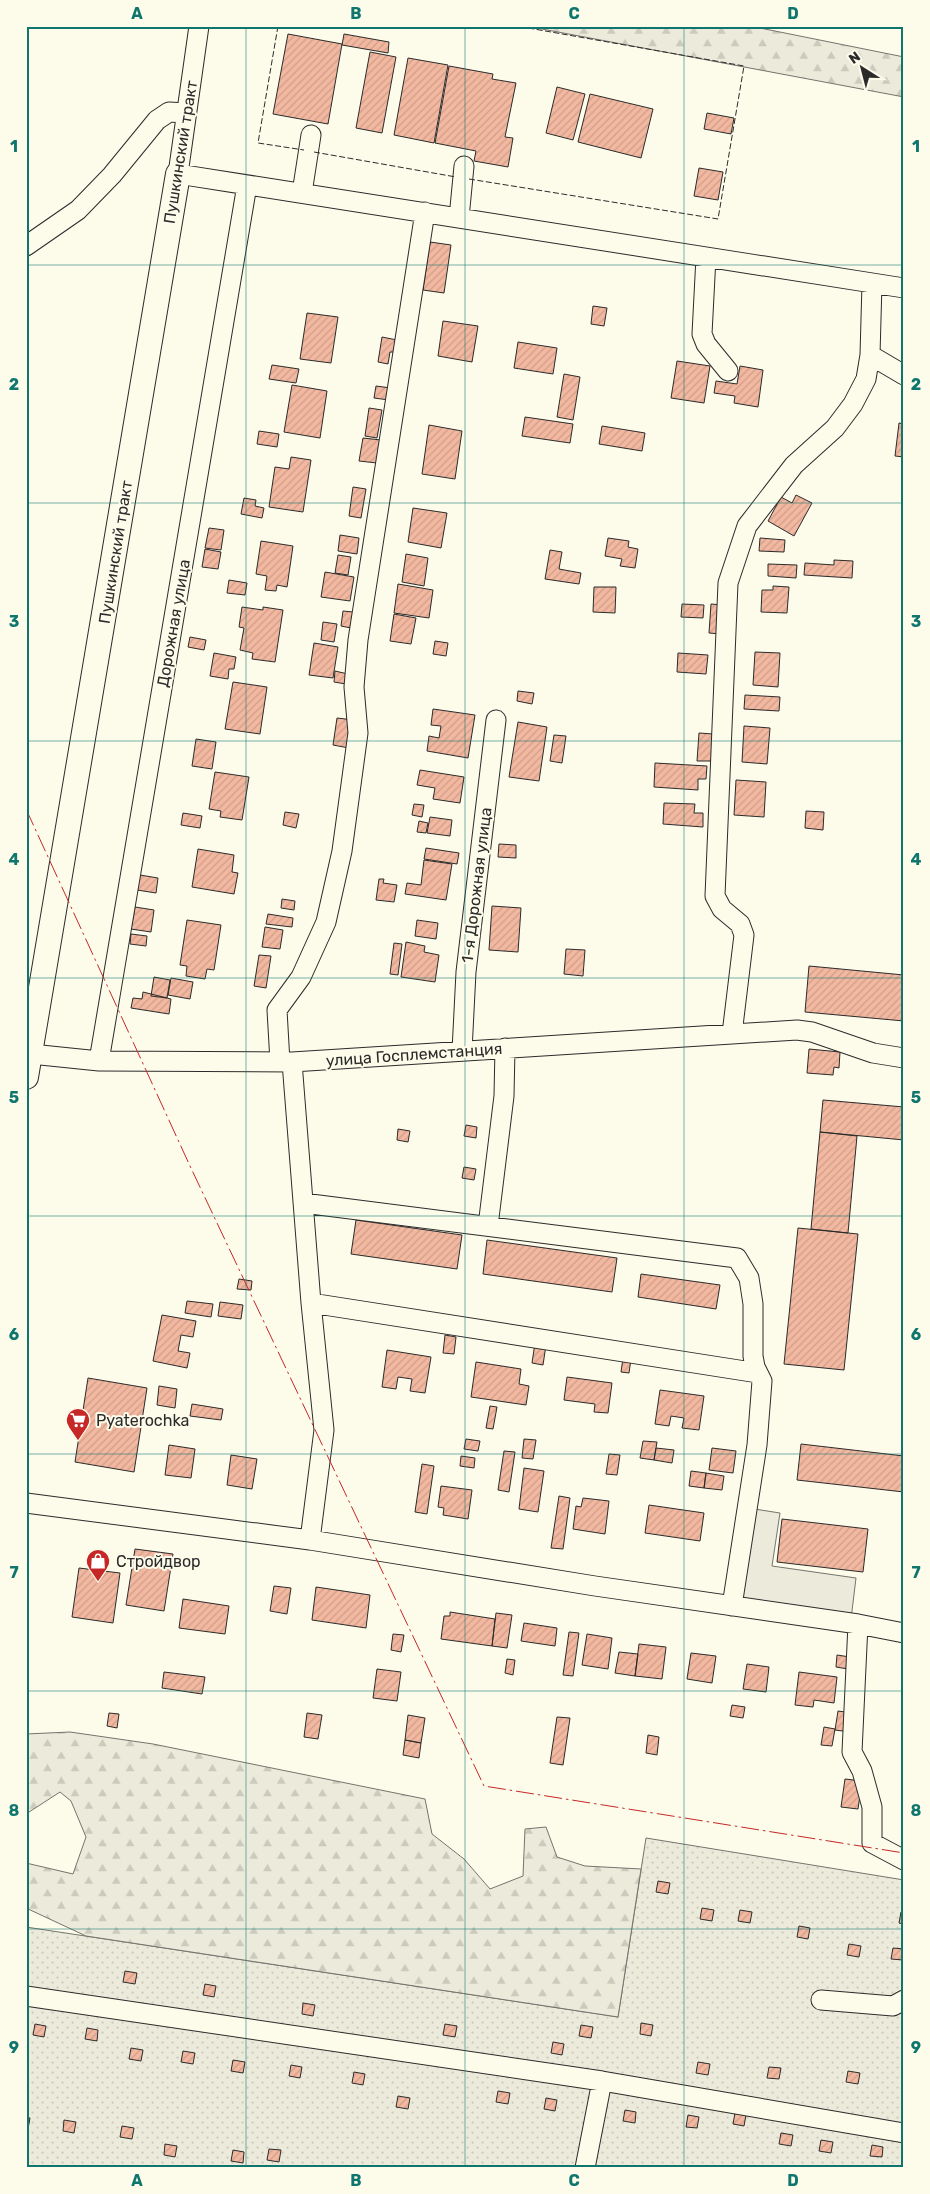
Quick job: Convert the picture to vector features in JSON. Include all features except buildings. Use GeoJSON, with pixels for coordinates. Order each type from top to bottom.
{"type":"FeatureCollection","features":[{"type":"Feature","properties":{"kind":"main road","name":"Пушкинский тракт"},"geometry":{"type":"LineString","coordinates":[[26,1077],[178,174]]}},
{"type":"Feature","properties":{"kind":"street","name":"Пушкинский тракт"},"geometry":{"type":"LineString","coordinates":[[178,174],[199,26]]}},
{"type":"Feature","properties":{"kind":"street"},"geometry":{"type":"LineString","coordinates":[[26,246],[78,210],[112,175],[157,120],[169,112],[186,113]]}},
{"type":"Feature","properties":{"kind":"street"},"geometry":{"type":"LineString","coordinates":[[302,193],[311,135]]}},
{"type":"Feature","properties":{"kind":"street"},"geometry":{"type":"LineString","coordinates":[[459,218],[464,166]]}},
{"type":"Feature","properties":{"kind":"street"},"geometry":{"type":"LineString","coordinates":[[178,174],[904,288]]}},
{"type":"Feature","properties":{"kind":"street","name":"Дорожная улица"},"geometry":{"type":"LineString","coordinates":[[99,1061],[247,185]]}},
{"type":"Feature","properties":{"kind":"street"},"geometry":{"type":"LineString","coordinates":[[310,1540],[324,1430],[303,1203],[286,1062],[277,1010],[301,977],[326,922],[342,851],[358,733],[354,687],[358,640],[425,212]]}},
{"type":"Feature","properties":{"kind":"street"},"geometry":{"type":"LineString","coordinates":[[706,256],[702,334],[706,344],[728,371]]}},
{"type":"Feature","properties":{"kind":"street"},"geometry":{"type":"LineString","coordinates":[[732,1034],[744,935],[740,924],[722,909],[715,896],[728,583],[747,526],[794,465],[834,428],[853,404],[866,379],[870,356],[872,283]]}},
{"type":"Feature","properties":{"kind":"street"},"geometry":{"type":"LineString","coordinates":[[870,356],[904,375]]}},
{"type":"Feature","properties":{"kind":"street","name":"1-я Дорожная улица"},"geometry":{"type":"LineString","coordinates":[[462,1051],[466,972],[496,720]]}},
{"type":"Feature","properties":{"kind":"street","name":"улица Госплемстанция"},"geometry":{"type":"LineString","coordinates":[[31,1054],[99,1061],[286,1062],[797,1030],[824,1035],[874,1053],[904,1058]]}},
{"type":"Feature","properties":{"kind":"street"},"geometry":{"type":"LineString","coordinates":[[488,1226],[504,1096],[505,1048]]}},
{"type":"Feature","properties":{"kind":"street"},"geometry":{"type":"LineString","coordinates":[[303,1203],[737,1258],[749,1278],[753,1304],[753,1356],[762,1381],[757,1445],[732,1606]]}},
{"type":"Feature","properties":{"kind":"street"},"geometry":{"type":"LineString","coordinates":[[311,1303],[758,1373]]}},
{"type":"Feature","properties":{"kind":"street"},"geometry":{"type":"LineString","coordinates":[[26,1503],[310,1540],[595,1586],[904,1632]]}},
{"type":"Feature","properties":{"kind":"street"},"geometry":{"type":"LineString","coordinates":[[858,1624],[852,1752],[862,1772],[872,1807],[872,1843],[904,1860]]}},
{"type":"Feature","properties":{"kind":"street"},"geometry":{"type":"LineString","coordinates":[[26,1996],[602,2081],[904,2133]]}},
{"type":"Feature","properties":{"kind":"street"},"geometry":{"type":"LineString","coordinates":[[821,2000],[894,2006],[904,2000]]}},
{"type":"Feature","properties":{"kind":"street"},"geometry":{"type":"LineString","coordinates":[[585,2168],[602,2081]]}},
{"type":"Feature","properties":{"kind":"green space"},"geometry":{"type":"Polygon","coordinates":[[[526,26],[750,26],[904,57],[904,97],[526,26]]]}},
{"type":"Feature","properties":{"kind":"green space"},"geometry":{"type":"Polygon","coordinates":[[[70,1732],[153,1744],[425,1799],[432,1834],[464,1859],[490,1889],[523,1876],[525,1829],[546,1827],[557,1857],[585,1866],[641,1869],[618,2017],[86,1936],[26,1908],[26,1863],[73,1874],[86,1837],[71,1801],[60,1792],[26,1814],[26,1734],[70,1732]]]}},
{"type":"Feature","properties":{"kind":"green space"},"geometry":{"type":"Polygon","coordinates":[[[646,1838],[904,1880],[904,2168],[26,2168],[26,1927],[618,2017],[646,1838]]]}},
{"type":"Feature","properties":{"kind":"shaded area"},"geometry":{"type":"Polygon","coordinates":[[[748,1508],[780,1513],[772,1566],[856,1578],[851,1619],[735,1602],[748,1508]]]}},
{"type":"Feature","properties":{"kind":"fence"},"geometry":{"type":"LineString","coordinates":[[278,26],[258,143],[304,150]]}},
{"type":"Feature","properties":{"kind":"fence"},"geometry":{"type":"LineString","coordinates":[[469,179],[718,219],[744,66],[517,26]]}},
{"type":"Feature","properties":{"kind":"fence"},"geometry":{"type":"LineString","coordinates":[[314,152],[456,177]]}},
{"type":"Feature","properties":{"kind":"power"},"geometry":{"type":"LineString","coordinates":[[26,809],[190,1166],[484,1786],[904,1853]]}},
{"type":"Feature","properties":{"kind":"place","name":"Pyaterochka"},"geometry":{"type":"Point","coordinates":[78,1441]}},
{"type":"Feature","properties":{"kind":"place","name":"Стройдвор"},"geometry":{"type":"Point","coordinates":[98,1582]}}]}
